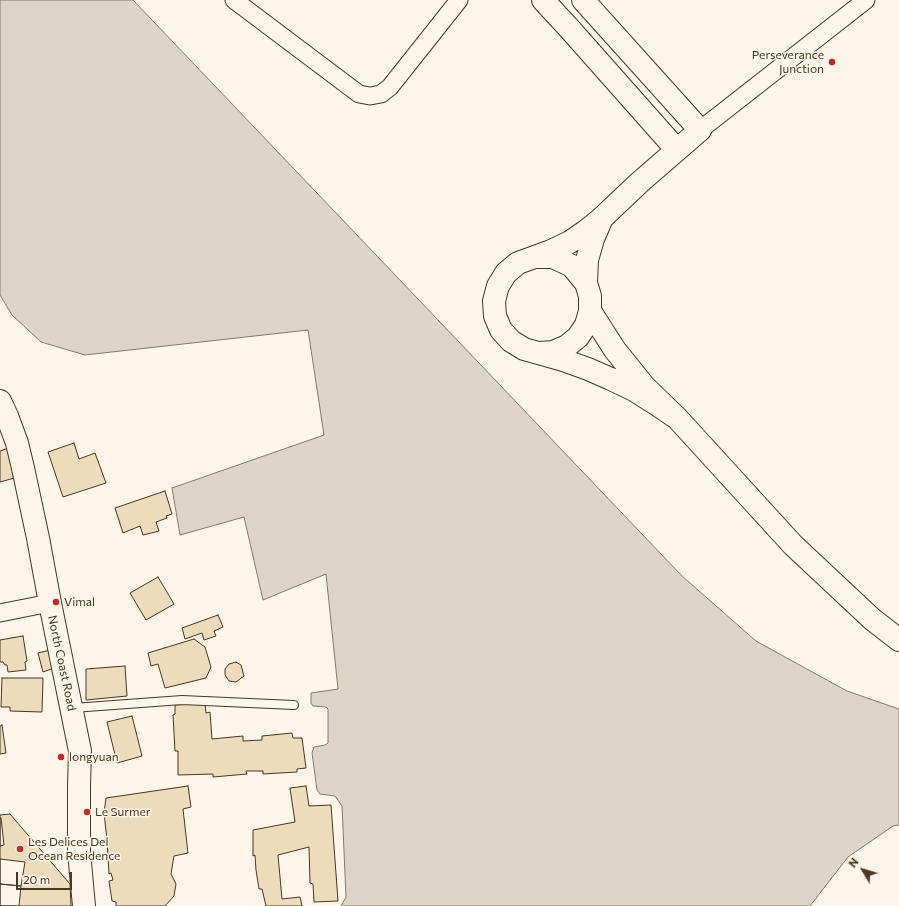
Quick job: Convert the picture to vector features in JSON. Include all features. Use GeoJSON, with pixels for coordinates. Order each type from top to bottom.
{"type":"FeatureCollection","features":[{"type":"Feature","properties":{"kind":"street"},"geometry":{"type":"LineString","coordinates":[[234,0],[359,94],[370,96],[381,94],[390,87],[459,0]]}},
{"type":"Feature","properties":{"kind":"street"},"geometry":{"type":"LineString","coordinates":[[543,0],[677,150]]}},
{"type":"Feature","properties":{"kind":"street"},"geometry":{"type":"LineString","coordinates":[[583,0],[700,130]]}},
{"type":"Feature","properties":{"kind":"street"},"geometry":{"type":"LineString","coordinates":[[677,418],[650,400],[611,379],[588,369],[524,349],[511,341],[501,330],[495,316],[494,301],[498,286],[506,273],[518,263],[551,251],[570,242],[586,231],[700,130],[866,0]]}},
{"type":"Feature","properties":{"kind":"street"},"geometry":{"type":"LineString","coordinates":[[539,353],[553,352],[567,346],[578,337],[586,325],[590,311],[590,296],[586,283],[587,260],[593,239],[602,218]]}},
{"type":"Feature","properties":{"kind":"street"},"geometry":{"type":"LineString","coordinates":[[532,257],[553,257],[566,263],[572,266],[586,283]]}},
{"type":"Feature","properties":{"kind":"street"},"geometry":{"type":"LineString","coordinates":[[590,311],[615,350],[644,386],[677,418],[793,545],[872,619],[899,640]]}},
{"type":"Feature","properties":{"kind":"street","name":"North Coast Road"},"geometry":{"type":"LineString","coordinates":[[0,401],[17,443],[38,538],[80,751],[79,852],[84,906]]}},
{"type":"Feature","properties":{"kind":"street"},"geometry":{"type":"LineString","coordinates":[[0,613],[50,603]]}},
{"type":"Feature","properties":{"kind":"lane"},"geometry":{"type":"LineString","coordinates":[[72,708],[182,700],[294,705]]}},
{"type":"Feature","properties":{"kind":"shaded area"},"geometry":{"type":"Polygon","coordinates":[[[0,0],[133,0],[682,576],[756,641],[847,691],[899,709],[899,825],[893,826],[848,857],[810,906],[341,906],[346,897],[342,806],[335,796],[320,794],[317,790],[312,753],[314,747],[328,743],[328,709],[326,707],[313,706],[311,703],[311,693],[338,689],[326,574],[263,600],[244,517],[180,535],[172,488],[324,435],[308,330],[85,355],[41,342],[12,315],[0,295],[0,0]]]}},
{"type":"Feature","properties":{"kind":"building"},"geometry":{"type":"Polygon","coordinates":[[[74,443],[79,459],[95,453],[106,483],[63,497],[48,452],[74,443]]]}},
{"type":"Feature","properties":{"kind":"building"},"geometry":{"type":"Polygon","coordinates":[[[9,448],[18,477],[0,482],[0,451],[9,448]]]}},
{"type":"Feature","properties":{"kind":"building"},"geometry":{"type":"Polygon","coordinates":[[[165,491],[172,514],[166,516],[167,518],[156,522],[159,531],[143,535],[140,526],[123,533],[115,508],[165,491]]]}},
{"type":"Feature","properties":{"kind":"building"},"geometry":{"type":"Polygon","coordinates":[[[158,577],[174,604],[146,620],[130,593],[158,577]]]}},
{"type":"Feature","properties":{"kind":"building"},"geometry":{"type":"Polygon","coordinates":[[[218,615],[223,627],[214,631],[216,636],[204,640],[202,633],[185,639],[182,628],[218,615]]]}},
{"type":"Feature","properties":{"kind":"building"},"geometry":{"type":"Polygon","coordinates":[[[23,636],[27,661],[25,662],[26,670],[8,672],[7,665],[0,662],[0,640],[23,636]]]}},
{"type":"Feature","properties":{"kind":"building"},"geometry":{"type":"Polygon","coordinates":[[[194,639],[205,647],[211,667],[206,678],[165,688],[158,664],[151,666],[148,653],[194,639]]]}},
{"type":"Feature","properties":{"kind":"building"},"geometry":{"type":"Polygon","coordinates":[[[50,650],[54,668],[43,672],[38,653],[50,650]]]}},
{"type":"Feature","properties":{"kind":"building"},"geometry":{"type":"Polygon","coordinates":[[[236,662],[241,665],[244,676],[236,682],[229,681],[225,675],[225,669],[229,664],[236,662]]]}},
{"type":"Feature","properties":{"kind":"building"},"geometry":{"type":"Polygon","coordinates":[[[125,666],[127,696],[86,700],[86,669],[125,666]]]}},
{"type":"Feature","properties":{"kind":"building"},"geometry":{"type":"Polygon","coordinates":[[[2,678],[43,678],[42,712],[10,711],[10,707],[1,707],[2,678]]]}},
{"type":"Feature","properties":{"kind":"building"},"geometry":{"type":"Polygon","coordinates":[[[205,703],[206,713],[210,712],[212,739],[243,736],[243,741],[262,740],[262,736],[292,733],[293,738],[302,738],[306,768],[297,769],[297,772],[263,774],[263,771],[246,771],[247,774],[213,777],[213,774],[178,775],[178,751],[175,751],[173,715],[175,714],[175,705],[205,703]]]}},
{"type":"Feature","properties":{"kind":"building"},"geometry":{"type":"Polygon","coordinates":[[[132,716],[142,756],[117,763],[107,722],[132,716]]]}},
{"type":"Feature","properties":{"kind":"building"},"geometry":{"type":"Polygon","coordinates":[[[2,725],[6,753],[0,754],[0,726],[2,725]]]}},
{"type":"Feature","properties":{"kind":"building"},"geometry":{"type":"Polygon","coordinates":[[[188,786],[191,807],[183,809],[188,853],[174,856],[171,874],[176,884],[174,896],[165,906],[116,906],[116,902],[112,901],[109,881],[113,880],[111,873],[109,874],[104,813],[106,798],[188,786]]]}},
{"type":"Feature","properties":{"kind":"building"},"geometry":{"type":"Polygon","coordinates":[[[306,786],[309,806],[331,805],[338,901],[314,902],[313,884],[310,883],[309,847],[278,855],[282,899],[300,897],[302,906],[266,906],[262,889],[259,889],[255,855],[253,856],[253,830],[295,822],[290,788],[306,786]]]}},
{"type":"Feature","properties":{"kind":"building","name":"Les Delices Del Ocean Residence"},"geometry":{"type":"Polygon","coordinates":[[[10,814],[70,884],[71,906],[0,906],[0,815],[10,814]]]}},
{"type":"Feature","properties":{"kind":"building"},"geometry":{"type":"Polygon","coordinates":[[[0,818],[4,845],[0,846],[0,818]]]}},
{"type":"Feature","properties":{"kind":"building"},"geometry":{"type":"Polygon","coordinates":[[[0,859],[25,862],[21,886],[0,884],[0,859]]]}},
{"type":"Feature","properties":{"kind":"building"},"geometry":{"type":"Polygon","coordinates":[[[0,884],[21,886],[19,906],[0,906],[0,884]]]}},
{"type":"Feature","properties":{"kind":"place","name":"Perseverance Junction"},"geometry":{"type":"Point","coordinates":[832,62]}},
{"type":"Feature","properties":{"kind":"place","name":"Vimal"},"geometry":{"type":"Point","coordinates":[56,602]}},
{"type":"Feature","properties":{"kind":"place","name":"longyuan"},"geometry":{"type":"Point","coordinates":[61,757]}},
{"type":"Feature","properties":{"kind":"place","name":"Le Surmer"},"geometry":{"type":"Point","coordinates":[87,812]}},
{"type":"Feature","properties":{"kind":"place","name":"Les Delices Del Ocean Residence"},"geometry":{"type":"Point","coordinates":[20,849]}}]}
